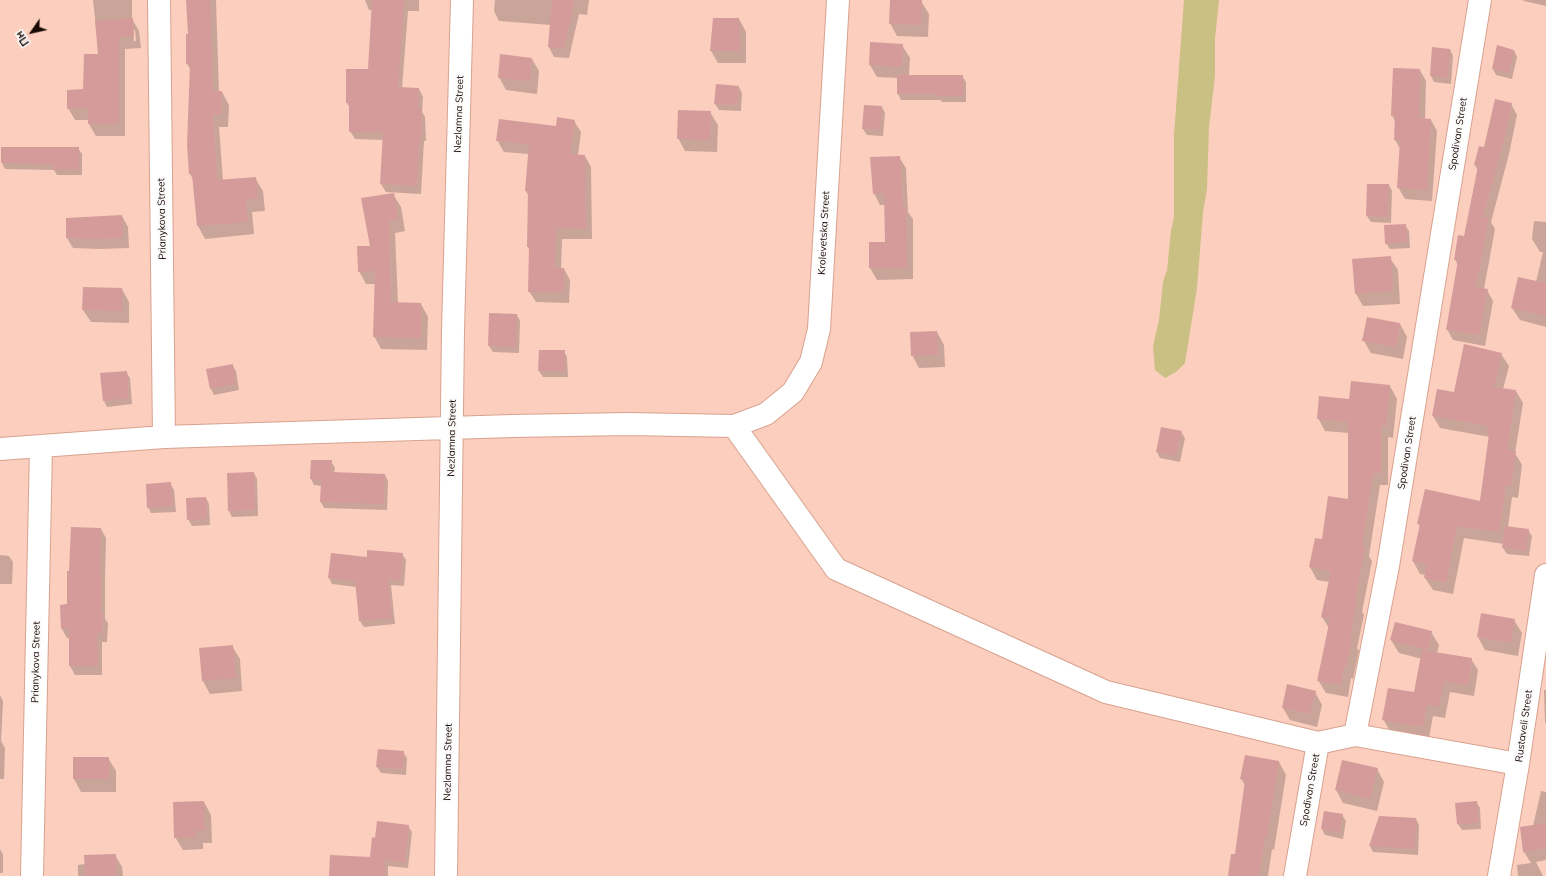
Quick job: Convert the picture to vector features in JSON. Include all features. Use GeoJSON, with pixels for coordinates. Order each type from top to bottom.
{"type":"FeatureCollection","features":[{"type":"Feature","properties":{"kind":"street","name":"Prianykova Street"},"geometry":{"type":"LineString","coordinates":[[159,0],[164,437]]}},
{"type":"Feature","properties":{"kind":"street","name":"Nezlamna Street"},"geometry":{"type":"LineString","coordinates":[[446,876],[453,331],[462,0]]}},
{"type":"Feature","properties":{"kind":"street","name":"Krolevetska Street"},"geometry":{"type":"LineString","coordinates":[[734,426],[766,414],[793,392],[810,362],[818,329],[838,0]]}},
{"type":"Feature","properties":{"kind":"street","name":"Spodivan Street"},"geometry":{"type":"LineString","coordinates":[[1295,876],[1318,743],[1355,735],[1388,566],[1480,0]]}},
{"type":"Feature","properties":{"kind":"street"},"geometry":{"type":"LineString","coordinates":[[0,449],[164,437],[628,424],[734,426],[836,569],[1106,692],[1318,743]]}},
{"type":"Feature","properties":{"kind":"street","name":"Prianykova Street"},"geometry":{"type":"LineString","coordinates":[[32,876],[41,447]]}},
{"type":"Feature","properties":{"kind":"street","name":"Rustaveli Street"},"geometry":{"type":"LineString","coordinates":[[1499,876],[1518,764],[1546,575]]}},
{"type":"Feature","properties":{"kind":"street"},"geometry":{"type":"LineString","coordinates":[[1355,735],[1518,764]]}},
{"type":"Feature","properties":{"kind":"shaded area"},"geometry":{"type":"Polygon","coordinates":[[[1184,0],[1219,0],[1215,39],[1215,76],[1209,127],[1207,189],[1203,212],[1197,288],[1185,363],[1176,372],[1165,378],[1155,370],[1153,346],[1159,320],[1163,282],[1167,270],[1174,217],[1174,135],[1184,0]]]}},
{"type":"Feature","properties":{"kind":"building"},"geometry":{"type":"Polygon","coordinates":[[[186,0],[210,0],[213,91],[222,91],[221,115],[213,114],[217,180],[256,177],[258,198],[246,200],[248,222],[197,226],[192,174],[189,174],[187,145],[190,64],[186,64],[186,34],[188,34],[186,0]]]}},
{"type":"Feature","properties":{"kind":"building"},"geometry":{"type":"Polygon","coordinates":[[[372,0],[404,0],[398,87],[419,88],[418,108],[421,108],[422,134],[420,134],[417,186],[380,184],[383,132],[349,132],[349,103],[346,103],[346,69],[368,69],[372,0]]]}},
{"type":"Feature","properties":{"kind":"building"},"geometry":{"type":"Polygon","coordinates":[[[552,0],[575,0],[564,48],[548,47],[552,0]]]}},
{"type":"Feature","properties":{"kind":"building"},"geometry":{"type":"Polygon","coordinates":[[[890,0],[922,0],[921,25],[889,24],[890,0]]]}},
{"type":"Feature","properties":{"kind":"building"},"geometry":{"type":"Polygon","coordinates":[[[133,18],[134,36],[119,37],[119,124],[88,124],[88,108],[67,109],[67,90],[83,89],[84,54],[98,54],[95,21],[133,18]]]}},
{"type":"Feature","properties":{"kind":"building"},"geometry":{"type":"Polygon","coordinates":[[[713,18],[739,18],[740,51],[710,51],[713,18]]]}},
{"type":"Feature","properties":{"kind":"building"},"geometry":{"type":"Polygon","coordinates":[[[870,42],[903,44],[902,67],[869,65],[870,42]]]}},
{"type":"Feature","properties":{"kind":"building"},"geometry":{"type":"Polygon","coordinates":[[[1497,45],[1514,50],[1509,73],[1492,69],[1497,45]]]}},
{"type":"Feature","properties":{"kind":"building"},"geometry":{"type":"Polygon","coordinates":[[[1432,47],[1450,49],[1448,78],[1430,76],[1432,47]]]}},
{"type":"Feature","properties":{"kind":"building"},"geometry":{"type":"Polygon","coordinates":[[[500,54],[532,58],[530,81],[498,78],[500,54]]]}},
{"type":"Feature","properties":{"kind":"building"},"geometry":{"type":"Polygon","coordinates":[[[1393,68],[1420,69],[1419,118],[1431,119],[1427,190],[1397,188],[1400,140],[1394,140],[1395,116],[1391,116],[1393,68]]]}},
{"type":"Feature","properties":{"kind":"building"},"geometry":{"type":"Polygon","coordinates":[[[897,75],[963,75],[964,96],[897,94],[897,75]]]}},
{"type":"Feature","properties":{"kind":"building"},"geometry":{"type":"Polygon","coordinates":[[[716,84],[739,86],[738,105],[714,104],[716,84]]]}},
{"type":"Feature","properties":{"kind":"building"},"geometry":{"type":"Polygon","coordinates":[[[1495,99],[1512,103],[1483,218],[1489,217],[1476,287],[1488,289],[1479,335],[1446,330],[1458,260],[1454,260],[1458,235],[1464,236],[1478,166],[1474,165],[1479,146],[1484,147],[1495,99]]]}},
{"type":"Feature","properties":{"kind":"building"},"geometry":{"type":"Polygon","coordinates":[[[864,105],[882,106],[880,130],[862,129],[864,105]]]}},
{"type":"Feature","properties":{"kind":"building"},"geometry":{"type":"Polygon","coordinates":[[[678,110],[711,111],[710,140],[677,139],[678,110]]]}},
{"type":"Feature","properties":{"kind":"building"},"geometry":{"type":"Polygon","coordinates":[[[557,117],[575,120],[570,154],[585,155],[586,229],[556,228],[555,268],[564,268],[564,292],[528,292],[528,191],[525,191],[529,144],[496,141],[499,119],[556,126],[557,117]]]}},
{"type":"Feature","properties":{"kind":"building"},"geometry":{"type":"Polygon","coordinates":[[[1,147],[79,147],[79,169],[53,170],[53,164],[1,163],[1,147]]]}},
{"type":"Feature","properties":{"kind":"building"},"geometry":{"type":"Polygon","coordinates":[[[900,156],[903,207],[906,207],[907,268],[869,268],[869,242],[885,242],[884,193],[873,194],[870,157],[900,156]]]}},
{"type":"Feature","properties":{"kind":"building"},"geometry":{"type":"Polygon","coordinates":[[[1367,184],[1389,184],[1388,217],[1366,216],[1367,184]]]}},
{"type":"Feature","properties":{"kind":"building"},"geometry":{"type":"Polygon","coordinates":[[[394,193],[398,219],[389,220],[391,302],[421,303],[421,338],[373,337],[375,271],[358,272],[357,246],[370,246],[361,198],[394,193]]]}},
{"type":"Feature","properties":{"kind":"building"},"geometry":{"type":"Polygon","coordinates":[[[122,215],[123,238],[66,238],[66,218],[122,215]]]}},
{"type":"Feature","properties":{"kind":"building"},"geometry":{"type":"Polygon","coordinates":[[[1406,224],[1407,242],[1385,244],[1384,225],[1406,224]]]}},
{"type":"Feature","properties":{"kind":"building"},"geometry":{"type":"Polygon","coordinates":[[[1391,256],[1393,291],[1355,294],[1352,259],[1391,256]]]}},
{"type":"Feature","properties":{"kind":"building"},"geometry":{"type":"Polygon","coordinates":[[[1518,277],[1546,283],[1546,316],[1511,308],[1518,277]]]}},
{"type":"Feature","properties":{"kind":"building"},"geometry":{"type":"Polygon","coordinates":[[[83,287],[122,288],[122,311],[82,310],[83,287]]]}},
{"type":"Feature","properties":{"kind":"building"},"geometry":{"type":"Polygon","coordinates":[[[489,313],[517,314],[516,347],[488,346],[489,313]]]}},
{"type":"Feature","properties":{"kind":"building"},"geometry":{"type":"Polygon","coordinates":[[[1367,317],[1400,323],[1396,347],[1362,341],[1367,317]]]}},
{"type":"Feature","properties":{"kind":"building"},"geometry":{"type":"Polygon","coordinates":[[[937,331],[938,355],[911,356],[910,332],[937,331]]]}},
{"type":"Feature","properties":{"kind":"building"},"geometry":{"type":"Polygon","coordinates":[[[1464,344],[1502,353],[1494,387],[1516,390],[1507,450],[1516,451],[1511,486],[1506,485],[1499,532],[1457,526],[1446,583],[1424,578],[1427,564],[1412,561],[1420,524],[1417,524],[1425,489],[1480,501],[1489,434],[1487,433],[1488,426],[1432,416],[1437,389],[1454,392],[1464,344]]]}},
{"type":"Feature","properties":{"kind":"building"},"geometry":{"type":"Polygon","coordinates":[[[539,350],[565,350],[565,371],[538,371],[539,350]]]}},
{"type":"Feature","properties":{"kind":"building"},"geometry":{"type":"Polygon","coordinates":[[[233,364],[236,384],[210,389],[206,369],[233,364]]]}},
{"type":"Feature","properties":{"kind":"building"},"geometry":{"type":"Polygon","coordinates":[[[127,371],[129,398],[103,401],[100,373],[127,371]]]}},
{"type":"Feature","properties":{"kind":"building"},"geometry":{"type":"Polygon","coordinates":[[[1351,381],[1390,385],[1386,426],[1381,425],[1381,473],[1373,473],[1362,546],[1365,547],[1350,637],[1352,638],[1346,667],[1344,666],[1341,685],[1317,681],[1330,619],[1321,617],[1331,571],[1309,567],[1315,538],[1322,539],[1328,496],[1348,499],[1348,422],[1317,419],[1319,396],[1349,399],[1351,381]]]}},
{"type":"Feature","properties":{"kind":"building"},"geometry":{"type":"Polygon","coordinates":[[[1161,427],[1182,431],[1176,456],[1156,452],[1161,427]]]}},
{"type":"Feature","properties":{"kind":"building"},"geometry":{"type":"Polygon","coordinates":[[[311,460],[332,460],[331,472],[385,474],[384,504],[320,502],[321,480],[310,479],[311,460]]]}},
{"type":"Feature","properties":{"kind":"building"},"geometry":{"type":"Polygon","coordinates":[[[254,472],[255,510],[228,511],[227,473],[254,472]]]}},
{"type":"Feature","properties":{"kind":"building"},"geometry":{"type":"Polygon","coordinates":[[[171,482],[173,506],[147,508],[146,484],[171,482]]]}},
{"type":"Feature","properties":{"kind":"building"},"geometry":{"type":"Polygon","coordinates":[[[206,497],[207,519],[187,520],[186,498],[206,497]]]}},
{"type":"Feature","properties":{"kind":"building"},"geometry":{"type":"Polygon","coordinates":[[[1505,526],[1529,529],[1526,551],[1502,548],[1505,526]]]}},
{"type":"Feature","properties":{"kind":"building"},"geometry":{"type":"Polygon","coordinates":[[[71,527],[101,528],[100,572],[101,612],[103,613],[102,633],[97,633],[98,666],[69,666],[69,629],[61,629],[60,605],[67,604],[67,571],[69,571],[71,527]]]}},
{"type":"Feature","properties":{"kind":"building"},"geometry":{"type":"Polygon","coordinates":[[[367,550],[403,553],[401,580],[388,579],[392,618],[359,621],[355,581],[328,578],[331,553],[367,557],[367,550]]]}},
{"type":"Feature","properties":{"kind":"building"},"geometry":{"type":"Polygon","coordinates":[[[1481,613],[1515,619],[1511,643],[1477,637],[1481,613]]]}},
{"type":"Feature","properties":{"kind":"building"},"geometry":{"type":"Polygon","coordinates":[[[1395,622],[1432,631],[1428,650],[1390,640],[1395,622]]]}},
{"type":"Feature","properties":{"kind":"building"},"geometry":{"type":"Polygon","coordinates":[[[233,645],[236,678],[202,681],[199,648],[233,645]]]}},
{"type":"Feature","properties":{"kind":"building"},"geometry":{"type":"Polygon","coordinates":[[[1422,650],[1472,658],[1468,685],[1444,681],[1439,707],[1427,705],[1423,727],[1382,720],[1388,688],[1414,692],[1422,650]]]}},
{"type":"Feature","properties":{"kind":"building"},"geometry":{"type":"Polygon","coordinates":[[[1287,684],[1316,691],[1310,714],[1282,708],[1287,684]]]}},
{"type":"Feature","properties":{"kind":"building"},"geometry":{"type":"Polygon","coordinates":[[[378,749],[404,751],[403,769],[376,767],[378,749]]]}},
{"type":"Feature","properties":{"kind":"building"},"geometry":{"type":"Polygon","coordinates":[[[1245,755],[1279,761],[1259,876],[1228,876],[1231,854],[1235,854],[1245,780],[1240,779],[1245,755]]]}},
{"type":"Feature","properties":{"kind":"building"},"geometry":{"type":"Polygon","coordinates":[[[73,757],[109,757],[109,779],[73,779],[73,757]]]}},
{"type":"Feature","properties":{"kind":"building"},"geometry":{"type":"Polygon","coordinates":[[[1342,760],[1378,768],[1370,799],[1335,790],[1342,760]]]}},
{"type":"Feature","properties":{"kind":"building"},"geometry":{"type":"Polygon","coordinates":[[[204,801],[205,830],[196,831],[196,837],[174,838],[173,802],[204,801]]]}},
{"type":"Feature","properties":{"kind":"building"},"geometry":{"type":"Polygon","coordinates":[[[1477,801],[1479,823],[1457,824],[1455,803],[1477,801]]]}},
{"type":"Feature","properties":{"kind":"building"},"geometry":{"type":"Polygon","coordinates":[[[1324,811],[1343,814],[1340,833],[1321,829],[1324,811]]]}},
{"type":"Feature","properties":{"kind":"building"},"geometry":{"type":"Polygon","coordinates":[[[1379,816],[1416,818],[1415,849],[1369,846],[1379,816]]]}},
{"type":"Feature","properties":{"kind":"building"},"geometry":{"type":"Polygon","coordinates":[[[377,821],[409,825],[405,862],[385,860],[385,876],[329,876],[330,855],[370,857],[372,837],[375,838],[377,821]]]}},
{"type":"Feature","properties":{"kind":"building"},"geometry":{"type":"Polygon","coordinates":[[[1546,823],[1546,848],[1523,852],[1520,827],[1546,823]]]}},
{"type":"Feature","properties":{"kind":"building"},"geometry":{"type":"Polygon","coordinates":[[[116,854],[116,876],[85,876],[84,855],[116,854]]]}}]}
